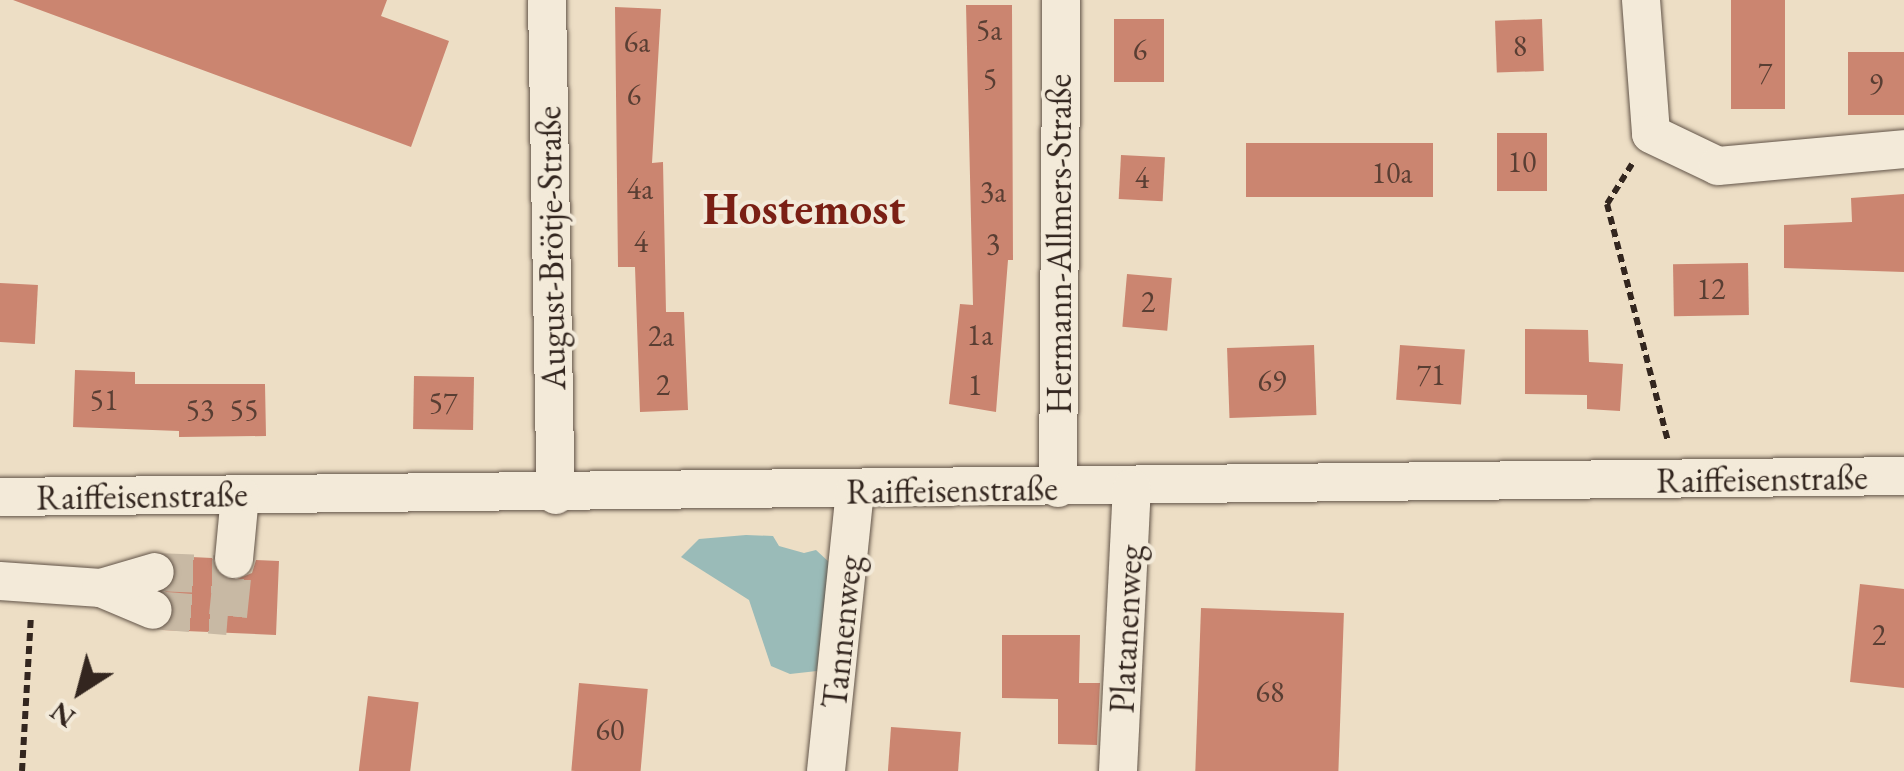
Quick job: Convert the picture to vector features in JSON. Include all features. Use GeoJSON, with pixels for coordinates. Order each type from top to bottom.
{"type":"FeatureCollection","features":[{"type":"Feature","properties":{"kind":"street","name":"August-Brötje-Straße"},"geometry":{"type":"LineString","coordinates":[[547,0],[556,496]]}},
{"type":"Feature","properties":{"kind":"street","name":"Hermann-Allmers-Straße"},"geometry":{"type":"LineString","coordinates":[[1058,488],[1061,0]]}},
{"type":"Feature","properties":{"kind":"street"},"geometry":{"type":"LineString","coordinates":[[1641,0],[1652,134],[1718,166],[1904,149]]}},
{"type":"Feature","properties":{"kind":"street","name":"Raiffeisenstraße"},"geometry":{"type":"LineString","coordinates":[[0,498],[240,494],[556,496],[1904,476]]}},
{"type":"Feature","properties":{"kind":"street","name":"Platanenweg"},"geometry":{"type":"LineString","coordinates":[[1118,771],[1132,488]]}},
{"type":"Feature","properties":{"kind":"street","name":"Tannenweg"},"geometry":{"type":"LineString","coordinates":[[826,771],[854,492]]}},
{"type":"Feature","properties":{"kind":"street"},"geometry":{"type":"LineString","coordinates":[[234,559],[240,494]]}},
{"type":"Feature","properties":{"kind":"street"},"geometry":{"type":"LineString","coordinates":[[102,588],[155,572]]}},
{"type":"Feature","properties":{"kind":"street"},"geometry":{"type":"LineString","coordinates":[[16,582],[102,588],[153,610]]}},
{"type":"Feature","properties":{"kind":"path"},"geometry":{"type":"LineString","coordinates":[[1652,134],[1607,204],[1671,452]]}},
{"type":"Feature","properties":{"kind":"path"},"geometry":{"type":"LineString","coordinates":[[16,582],[22,771]]}},
{"type":"Feature","properties":{"kind":"water"},"geometry":{"type":"Polygon","coordinates":[[[773,536],[779,546],[804,553],[816,550],[829,562],[817,671],[790,674],[771,666],[749,600],[681,557],[699,539],[773,536]]]}},
{"type":"Feature","properties":{"kind":"building"},"geometry":{"type":"Polygon","coordinates":[[[13,0],[387,0],[381,16],[449,41],[411,147],[13,0]]]}},
{"type":"Feature","properties":{"kind":"building"},"geometry":{"type":"Polygon","coordinates":[[[1731,0],[1785,0],[1785,109],[1731,109],[1731,0]]]}},
{"type":"Feature","properties":{"kind":"building"},"geometry":{"type":"Polygon","coordinates":[[[966,5],[1012,5],[1013,260],[1008,260],[996,412],[949,404],[960,304],[973,305],[966,5]]]}},
{"type":"Feature","properties":{"kind":"building"},"geometry":{"type":"Polygon","coordinates":[[[615,7],[661,9],[652,163],[663,162],[666,312],[684,312],[688,410],[640,412],[635,267],[618,267],[615,7]]]}},
{"type":"Feature","properties":{"kind":"building"},"geometry":{"type":"Polygon","coordinates":[[[1114,19],[1164,19],[1164,82],[1114,82],[1114,19]]]}},
{"type":"Feature","properties":{"kind":"building"},"geometry":{"type":"Polygon","coordinates":[[[1542,19],[1544,71],[1497,73],[1495,21],[1542,19]]]}},
{"type":"Feature","properties":{"kind":"building"},"geometry":{"type":"Polygon","coordinates":[[[1848,52],[1904,52],[1904,115],[1848,115],[1848,52]]]}},
{"type":"Feature","properties":{"kind":"building"},"geometry":{"type":"Polygon","coordinates":[[[1497,133],[1547,133],[1547,191],[1497,191],[1497,133]]]}},
{"type":"Feature","properties":{"kind":"building"},"geometry":{"type":"Polygon","coordinates":[[[1246,143],[1433,143],[1433,197],[1246,197],[1246,143]]]}},
{"type":"Feature","properties":{"kind":"building"},"geometry":{"type":"Polygon","coordinates":[[[1121,155],[1165,157],[1163,201],[1119,199],[1121,155]]]}},
{"type":"Feature","properties":{"kind":"building"},"geometry":{"type":"Polygon","coordinates":[[[1904,194],[1904,272],[1784,268],[1784,225],[1852,222],[1851,198],[1904,194]]]}},
{"type":"Feature","properties":{"kind":"building"},"geometry":{"type":"Polygon","coordinates":[[[1748,263],[1749,315],[1674,316],[1673,264],[1748,263]]]}},
{"type":"Feature","properties":{"kind":"building"},"geometry":{"type":"Polygon","coordinates":[[[1127,274],[1172,278],[1167,331],[1122,327],[1127,274]]]}},
{"type":"Feature","properties":{"kind":"building"},"geometry":{"type":"Polygon","coordinates":[[[0,283],[38,285],[35,344],[0,342],[0,283]]]}},
{"type":"Feature","properties":{"kind":"building"},"geometry":{"type":"Polygon","coordinates":[[[1525,329],[1588,330],[1589,362],[1623,364],[1620,411],[1587,409],[1587,395],[1525,394],[1525,329]]]}},
{"type":"Feature","properties":{"kind":"building"},"geometry":{"type":"Polygon","coordinates":[[[1314,345],[1316,415],[1229,418],[1227,348],[1314,345]]]}},
{"type":"Feature","properties":{"kind":"building"},"geometry":{"type":"Polygon","coordinates":[[[1400,345],[1465,350],[1461,404],[1396,400],[1400,345]]]}},
{"type":"Feature","properties":{"kind":"building"},"geometry":{"type":"Polygon","coordinates":[[[75,370],[135,372],[135,384],[265,384],[266,436],[179,437],[179,431],[73,427],[75,370]]]}},
{"type":"Feature","properties":{"kind":"building"},"geometry":{"type":"Polygon","coordinates":[[[414,376],[474,377],[473,430],[413,429],[414,376]]]}},
{"type":"Feature","properties":{"kind":"building"},"geometry":{"type":"Polygon","coordinates":[[[171,556],[212,558],[220,577],[233,581],[252,573],[256,560],[279,561],[276,635],[162,630],[175,608],[165,592],[177,576],[171,556]]]}},
{"type":"Feature","properties":{"kind":"building"},"geometry":{"type":"Polygon","coordinates":[[[1860,584],[1904,589],[1904,688],[1850,682],[1860,584]]]}},
{"type":"Feature","properties":{"kind":"building"},"geometry":{"type":"Polygon","coordinates":[[[1201,608],[1344,613],[1338,771],[1195,771],[1201,608]]]}},
{"type":"Feature","properties":{"kind":"building"},"geometry":{"type":"Polygon","coordinates":[[[1002,635],[1080,635],[1079,683],[1100,683],[1097,745],[1058,744],[1058,699],[1002,698],[1002,635]]]}},
{"type":"Feature","properties":{"kind":"building"},"geometry":{"type":"Polygon","coordinates":[[[579,683],[648,689],[641,771],[571,771],[579,683]]]}},
{"type":"Feature","properties":{"kind":"building"},"geometry":{"type":"Polygon","coordinates":[[[368,696],[419,702],[410,771],[359,771],[368,696]]]}},
{"type":"Feature","properties":{"kind":"building"},"geometry":{"type":"Polygon","coordinates":[[[891,727],[961,732],[958,771],[888,771],[891,727]]]}},
{"type":"Feature","properties":{"kind":"tunnel"},"geometry":{"type":"LineString","coordinates":[[153,610],[228,616],[234,559]]}},
{"type":"Feature","properties":{"kind":"tunnel"},"geometry":{"type":"LineString","coordinates":[[155,572],[232,575]]}},
{"type":"Feature","properties":{"kind":"district","name":"Hostemost"},"geometry":{"type":"Point","coordinates":[804,209]}}]}
